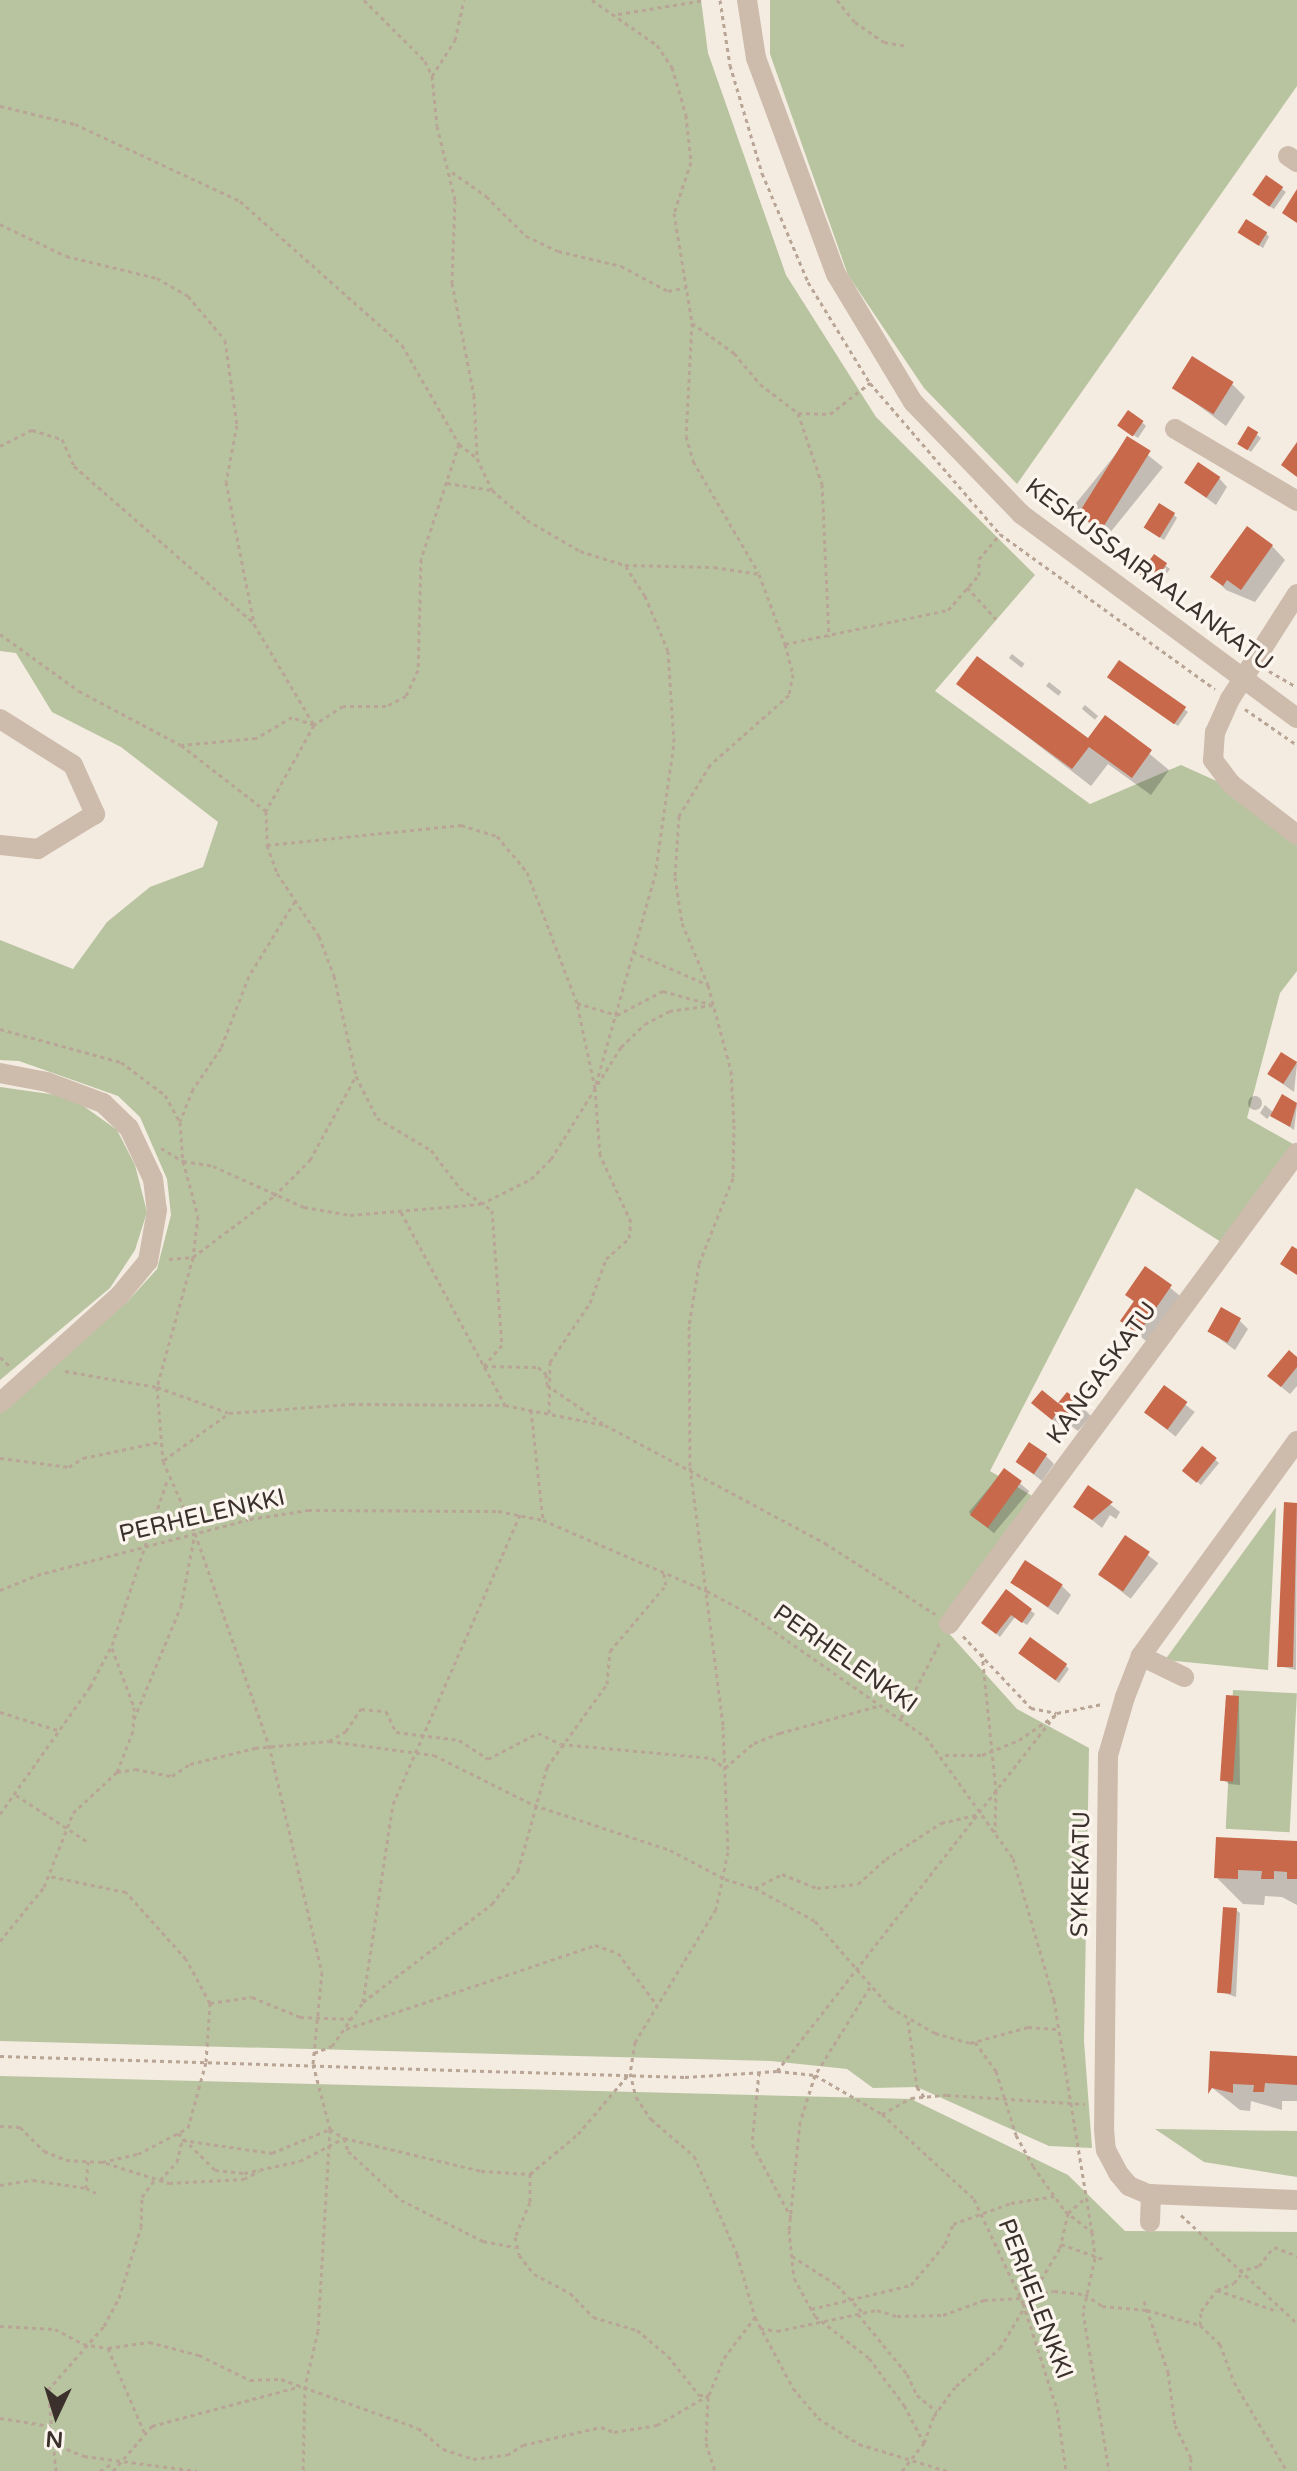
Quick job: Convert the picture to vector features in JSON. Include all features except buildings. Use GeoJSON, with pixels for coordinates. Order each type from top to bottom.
{"type":"FeatureCollection","features":[{"type":"Feature","properties":{"kind":"street","name":"KESKUSSAIRAALANKATU"},"geometry":{"type":"LineString","coordinates":[[747,0],[756,58],[836,274],[913,402],[1021,514],[1297,718]]}},
{"type":"Feature","properties":{"kind":"street"},"geometry":{"type":"LineString","coordinates":[[1175,429],[1297,501]]}},
{"type":"Feature","properties":{"kind":"street"},"geometry":{"type":"LineString","coordinates":[[1297,594],[1215,732],[1213,760],[1231,784],[1297,835]]}},
{"type":"Feature","properties":{"kind":"street"},"geometry":{"type":"LineString","coordinates":[[0,719],[73,765],[95,814],[38,849],[0,845]]}},
{"type":"Feature","properties":{"kind":"street"},"geometry":{"type":"LineString","coordinates":[[0,1073],[47,1082],[103,1103],[129,1128],[153,1179],[157,1210],[148,1261],[120,1295],[0,1403]]}},
{"type":"Feature","properties":{"kind":"street","name":"KANGASKATU"},"geometry":{"type":"LineString","coordinates":[[949,1624],[1297,1153]]}},
{"type":"Feature","properties":{"kind":"street","name":"SYKEKATU"},"geometry":{"type":"LineString","coordinates":[[1161,2195],[1129,2186],[1106,2150],[1108,1755],[1141,1656],[1297,1441]]}},
{"type":"Feature","properties":{"kind":"street"},"geometry":{"type":"LineString","coordinates":[[1141,1656],[1184,1677]]}},
{"type":"Feature","properties":{"kind":"street"},"geometry":{"type":"LineString","coordinates":[[1150,2222],[1161,2195],[1297,2200]]}},
{"type":"Feature","properties":{"kind":"path"},"geometry":{"type":"LineString","coordinates":[[364,0],[425,61],[432,76],[437,126],[455,200],[452,283],[474,395],[477,458],[492,490],[527,520],[580,551],[625,565],[759,574]]}},
{"type":"Feature","properties":{"kind":"path"},"geometry":{"type":"LineString","coordinates":[[432,76],[455,40],[464,0]]}},
{"type":"Feature","properties":{"kind":"path"},"geometry":{"type":"LineString","coordinates":[[592,0],[618,14],[657,45],[672,67],[686,115],[691,162],[674,213],[692,323],[686,436],[693,461],[759,574],[793,674],[789,695],[710,765],[679,816],[675,877],[682,923],[708,985],[731,1071],[733,1178],[699,1264],[689,1326],[690,1467],[707,1591],[725,1768],[725,1879],[716,1909],[635,2042],[630,2073],[636,2097],[651,2119],[694,2156],[737,2254],[755,2317],[793,2388],[818,2418],[859,2444],[947,2471]]}},
{"type":"Feature","properties":{"kind":"path"},"geometry":{"type":"LineString","coordinates":[[618,14],[705,0]]}},
{"type":"Feature","properties":{"kind":"path"},"geometry":{"type":"LineString","coordinates":[[837,0],[855,22],[884,42],[907,46]]}},
{"type":"Feature","properties":{"kind":"path"},"geometry":{"type":"LineString","coordinates":[[0,106],[75,124],[240,201],[402,345],[459,444],[477,458]]}},
{"type":"Feature","properties":{"kind":"path"},"geometry":{"type":"LineString","coordinates":[[450,170],[464,185],[486,196],[526,236],[558,251],[621,266],[668,291],[687,287]]}},
{"type":"Feature","properties":{"kind":"path"},"geometry":{"type":"LineString","coordinates":[[0,224],[66,256],[157,278],[188,296],[211,318],[225,340],[235,387],[237,425],[226,482],[254,624]]}},
{"type":"Feature","properties":{"kind":"path"},"geometry":{"type":"LineString","coordinates":[[692,323],[734,353],[760,384],[798,413],[822,484],[829,637]]}},
{"type":"Feature","properties":{"kind":"path"},"geometry":{"type":"LineString","coordinates":[[798,413],[830,414],[870,383]]}},
{"type":"Feature","properties":{"kind":"path"},"geometry":{"type":"LineString","coordinates":[[0,446],[32,430],[62,439],[74,466],[254,624],[314,725]]}},
{"type":"Feature","properties":{"kind":"path"},"geometry":{"type":"LineString","coordinates":[[459,444],[421,559],[418,670],[406,696],[386,706],[343,706],[314,725],[266,811],[267,845],[295,901],[319,936],[334,976],[356,1076],[377,1118],[431,1150],[460,1188],[492,1210],[501,1287],[502,1345],[484,1366]]}},
{"type":"Feature","properties":{"kind":"path"},"geometry":{"type":"LineString","coordinates":[[447,483],[492,490]]}},
{"type":"Feature","properties":{"kind":"path"},"geometry":{"type":"LineString","coordinates":[[785,644],[948,610],[979,575],[979,559],[1000,534]]}},
{"type":"Feature","properties":{"kind":"path"},"geometry":{"type":"LineString","coordinates":[[595,1088],[655,876],[674,742],[668,651],[645,596],[625,565]]}},
{"type":"Feature","properties":{"kind":"path"},"geometry":{"type":"LineString","coordinates":[[967,587],[996,619]]}},
{"type":"Feature","properties":{"kind":"path"},"geometry":{"type":"LineString","coordinates":[[0,634],[79,691],[181,745],[266,811]]}},
{"type":"Feature","properties":{"kind":"path"},"geometry":{"type":"LineString","coordinates":[[1254,662],[1297,687]]}},
{"type":"Feature","properties":{"kind":"path"},"geometry":{"type":"LineString","coordinates":[[181,745],[256,738],[292,717],[314,725]]}},
{"type":"Feature","properties":{"kind":"path"},"geometry":{"type":"LineString","coordinates":[[267,845],[461,825],[497,836],[527,872],[577,1003],[595,1088],[600,1155],[631,1222],[629,1238],[606,1259],[590,1303],[550,1362],[549,1413]]}},
{"type":"Feature","properties":{"kind":"path"},"geometry":{"type":"LineString","coordinates":[[180,1122],[193,1089],[221,1048],[254,964],[295,901]]}},
{"type":"Feature","properties":{"kind":"path"},"geometry":{"type":"LineString","coordinates":[[633,952],[708,985]]}},
{"type":"Feature","properties":{"kind":"path"},"geometry":{"type":"LineString","coordinates":[[577,1003],[617,1015],[663,991],[713,1005]]}},
{"type":"Feature","properties":{"kind":"path"},"geometry":{"type":"LineString","coordinates":[[156,1144],[183,1161],[213,1166],[274,1196],[350,1215],[481,1204],[531,1179],[551,1159],[621,1047],[645,1024],[669,1011],[713,1005]]}},
{"type":"Feature","properties":{"kind":"path"},"geometry":{"type":"LineString","coordinates":[[0,1029],[121,1062],[165,1095],[180,1122],[183,1161],[198,1216],[193,1257],[157,1387],[159,1442],[168,1479],[195,1533],[269,1745],[315,1928],[322,1972],[313,2064],[330,2129],[318,2331],[305,2386],[303,2471]]}},
{"type":"Feature","properties":{"kind":"path"},"geometry":{"type":"LineString","coordinates":[[148,1261],[193,1257],[274,1196],[310,1160],[356,1076]]}},
{"type":"Feature","properties":{"kind":"path"},"geometry":{"type":"LineString","coordinates":[[401,1212],[505,1405]]}},
{"type":"Feature","properties":{"kind":"path"},"geometry":{"type":"LineString","coordinates":[[46,1362],[70,1374],[157,1387],[229,1413],[351,1404],[505,1405],[605,1425]]}},
{"type":"Feature","properties":{"kind":"path"},"geometry":{"type":"LineString","coordinates":[[484,1366],[538,1367],[549,1386],[605,1425],[690,1467],[825,1543],[949,1624],[982,1653],[1031,1708],[1057,1713]]}},
{"type":"Feature","properties":{"kind":"path"},"geometry":{"type":"LineString","coordinates":[[531,1410],[543,1520]]}},
{"type":"Feature","properties":{"kind":"path"},"geometry":{"type":"LineString","coordinates":[[163,1461],[229,1413]]}},
{"type":"Feature","properties":{"kind":"path"},"geometry":{"type":"LineString","coordinates":[[0,1458],[69,1467],[83,1458],[159,1442]]}},
{"type":"Feature","properties":{"kind":"path"},"geometry":{"type":"LineString","coordinates":[[0,1814],[59,1731],[112,1645],[148,1546],[168,1479]]}},
{"type":"Feature","properties":{"kind":"path","name":"PERHELENKKI"},"geometry":{"type":"LineString","coordinates":[[0,1590],[37,1575],[195,1533],[308,1510],[520,1515],[543,1520],[663,1568],[707,1591],[748,1613],[901,1718],[944,1755],[980,1814],[1013,1858],[1058,2029],[1092,2232],[1095,2258],[1085,2294],[1087,2344],[1109,2471]]}},
{"type":"Feature","properties":{"kind":"path"},"geometry":{"type":"LineString","coordinates":[[363,2002],[393,1804],[520,1515]]}},
{"type":"Feature","properties":{"kind":"path"},"geometry":{"type":"LineString","coordinates":[[0,1941],[49,1876],[64,1827],[117,1772],[134,1719],[181,1606],[195,1533]]}},
{"type":"Feature","properties":{"kind":"path"},"geometry":{"type":"LineString","coordinates":[[314,2053],[332,2046],[363,2002],[492,1904],[518,1871],[534,1805],[561,1744],[607,1684],[610,1651],[666,1585],[663,1568]]}},
{"type":"Feature","properties":{"kind":"path"},"geometry":{"type":"LineString","coordinates":[[901,1718],[949,1624]]}},
{"type":"Feature","properties":{"kind":"path"},"geometry":{"type":"LineString","coordinates":[[112,1645],[132,1695],[134,1719]]}},
{"type":"Feature","properties":{"kind":"path"},"geometry":{"type":"LineString","coordinates":[[982,1653],[996,1793],[995,1832]]}},
{"type":"Feature","properties":{"kind":"path"},"geometry":{"type":"LineString","coordinates":[[944,1755],[982,1755],[1019,1740],[1057,1713],[1125,1697]]}},
{"type":"Feature","properties":{"kind":"path"},"geometry":{"type":"LineString","coordinates":[[725,1768],[754,1743],[881,1705]]}},
{"type":"Feature","properties":{"kind":"path"},"geometry":{"type":"LineString","coordinates":[[329,1741],[346,1731],[361,1709],[386,1711],[396,1732],[459,1740],[488,1759],[538,1733],[561,1744],[712,1758],[725,1768]]}},
{"type":"Feature","properties":{"kind":"path"},"geometry":{"type":"LineString","coordinates":[[0,1712],[59,1731]]}},
{"type":"Feature","properties":{"kind":"path"},"geometry":{"type":"LineString","coordinates":[[777,2071],[1057,1713]]}},
{"type":"Feature","properties":{"kind":"path"},"geometry":{"type":"LineString","coordinates":[[117,1772],[135,1769],[172,1776],[190,1764],[269,1745],[329,1741],[414,1753],[462,1766],[534,1805],[670,1850],[725,1879],[755,1888],[815,1921],[870,1987],[907,2020],[975,2042],[1028,2027],[1058,2029]]}},
{"type":"Feature","properties":{"kind":"path"},"geometry":{"type":"LineString","coordinates":[[16,1795],[88,1842]]}},
{"type":"Feature","properties":{"kind":"path"},"geometry":{"type":"LineString","coordinates":[[755,1888],[782,1874],[817,1888],[858,1884],[886,1859],[941,1823],[980,1814]]}},
{"type":"Feature","properties":{"kind":"path"},"geometry":{"type":"LineString","coordinates":[[49,1876],[126,1892],[186,1959],[210,2003],[206,2062],[188,2128],[138,2154],[102,2162]]}},
{"type":"Feature","properties":{"kind":"path"},"geometry":{"type":"LineString","coordinates":[[344,2029],[595,1945],[618,1953],[657,2005]]}},
{"type":"Feature","properties":{"kind":"path"},"geometry":{"type":"LineString","coordinates":[[870,1987],[815,2075],[800,2122],[791,2217],[794,2278],[811,2309],[869,2358],[904,2405],[924,2443]]}},
{"type":"Feature","properties":{"kind":"path"},"geometry":{"type":"LineString","coordinates":[[210,2003],[252,1997],[318,2020],[352,2019]]}},
{"type":"Feature","properties":{"kind":"path"},"geometry":{"type":"LineString","coordinates":[[907,2020],[917,2087],[925,2098]]}},
{"type":"Feature","properties":{"kind":"path"},"geometry":{"type":"LineString","coordinates":[[975,2042],[996,2071],[1016,2135],[1068,2213],[1092,2232]]}},
{"type":"Feature","properties":{"kind":"path","name":"PERHELENKKI"},"geometry":{"type":"LineString","coordinates":[[0,2056],[685,2077],[777,2071],[815,2075],[882,2114],[974,2199],[1023,2303],[1057,2409],[1066,2471]]}},
{"type":"Feature","properties":{"kind":"path"},"geometry":{"type":"LineString","coordinates":[[759,2072],[752,2144],[791,2217]]}},
{"type":"Feature","properties":{"kind":"path"},"geometry":{"type":"LineString","coordinates":[[330,2129],[344,2138],[481,2171],[530,2174],[578,2134],[630,2073]]}},
{"type":"Feature","properties":{"kind":"path"},"geometry":{"type":"LineString","coordinates":[[882,2114],[911,2098],[1070,2102]]}},
{"type":"Feature","properties":{"kind":"path"},"geometry":{"type":"LineString","coordinates":[[0,2126],[20,2127],[44,2151],[66,2160],[102,2162],[158,2180],[244,2179],[259,2169]]}},
{"type":"Feature","properties":{"kind":"path"},"geometry":{"type":"LineString","coordinates":[[182,2140],[272,2153],[330,2129]]}},
{"type":"Feature","properties":{"kind":"path"},"geometry":{"type":"LineString","coordinates":[[178,2133],[215,2170],[259,2169],[329,2150],[344,2138]]}},
{"type":"Feature","properties":{"kind":"path"},"geometry":{"type":"LineString","coordinates":[[344,2138],[348,2151],[401,2200],[483,2241],[515,2247],[534,2274],[570,2293],[593,2317],[637,2330],[668,2356],[699,2395],[709,2395]]}},
{"type":"Feature","properties":{"kind":"path"},"geometry":{"type":"LineString","coordinates":[[56,2471],[48,2390],[83,2344],[104,2326],[124,2286],[141,2227],[142,2197],[177,2162],[182,2140]]}},
{"type":"Feature","properties":{"kind":"path"},"geometry":{"type":"LineString","coordinates":[[86,2188],[88,2161]]}},
{"type":"Feature","properties":{"kind":"path"},"geometry":{"type":"LineString","coordinates":[[515,2247],[530,2202],[530,2174]]}},
{"type":"Feature","properties":{"kind":"path"},"geometry":{"type":"LineString","coordinates":[[0,2185],[33,2180],[86,2188],[96,2193]]}},
{"type":"Feature","properties":{"kind":"path"},"geometry":{"type":"LineString","coordinates":[[811,2309],[911,2285],[945,2244],[953,2224],[1042,2195],[1055,2196]]}},
{"type":"Feature","properties":{"kind":"path"},"geometry":{"type":"LineString","coordinates":[[1161,2195],[1185,2222],[1225,2252],[1240,2272],[1280,2312],[1297,2323]]}},
{"type":"Feature","properties":{"kind":"path"},"geometry":{"type":"LineString","coordinates":[[902,2471],[924,2443],[937,2412],[956,2386],[1000,2348],[1023,2303],[1061,2244],[1068,2213],[1085,2198]]}},
{"type":"Feature","properties":{"kind":"path"},"geometry":{"type":"LineString","coordinates":[[1061,2244],[1106,2260]]}},
{"type":"Feature","properties":{"kind":"path"},"geometry":{"type":"LineString","coordinates":[[1200,2325],[1201,2311],[1217,2290],[1234,2283],[1240,2272],[1259,2266],[1274,2247],[1297,2256]]}},
{"type":"Feature","properties":{"kind":"path"},"geometry":{"type":"LineString","coordinates":[[792,2256],[851,2298],[907,2374],[917,2395],[937,2412]]}},
{"type":"Feature","properties":{"kind":"path"},"geometry":{"type":"LineString","coordinates":[[1217,2290],[1280,2312]]}},
{"type":"Feature","properties":{"kind":"path"},"geometry":{"type":"LineString","coordinates":[[1028,2296],[1054,2291],[1085,2294],[1102,2306],[1147,2310],[1200,2325],[1220,2344],[1234,2382],[1287,2471]]}},
{"type":"Feature","properties":{"kind":"path"},"geometry":{"type":"LineString","coordinates":[[760,2328],[777,2331],[860,2313],[943,2315],[984,2300],[1021,2298]]}},
{"type":"Feature","properties":{"kind":"path"},"geometry":{"type":"LineString","coordinates":[[1144,2301],[1168,2372],[1175,2425],[1191,2458],[1190,2471]]}},
{"type":"Feature","properties":{"kind":"path"},"geometry":{"type":"LineString","coordinates":[[715,2471],[706,2443],[709,2395],[724,2358],[755,2317]]}},
{"type":"Feature","properties":{"kind":"path"},"geometry":{"type":"LineString","coordinates":[[0,2326],[55,2329],[83,2344],[108,2348],[149,2342],[199,2355],[250,2380],[281,2379],[418,2428],[443,2449],[473,2459],[507,2455],[523,2445],[601,2427],[614,2432],[657,2425],[709,2395]]}},
{"type":"Feature","properties":{"kind":"path"},"geometry":{"type":"LineString","coordinates":[[108,2348],[145,2434]]}},
{"type":"Feature","properties":{"kind":"path"},"geometry":{"type":"LineString","coordinates":[[100,2471],[120,2459],[152,2426],[207,2408],[305,2386]]}},
{"type":"Feature","properties":{"kind":"path"},"geometry":{"type":"LineString","coordinates":[[0,2418],[50,2426]]}},
{"type":"Feature","properties":{"kind":"path"},"geometry":{"type":"LineString","coordinates":[[52,2443],[84,2456],[120,2459],[140,2467],[197,2471]]}},
{"type":"Feature","properties":{"kind":"path"},"geometry":{"type":"LineString","coordinates":[[113,2471],[120,2459]]}},
{"type":"Feature","properties":{"kind":"green space"},"geometry":{"type":"Polygon","coordinates":[[[0,0],[701,0],[708,53],[786,275],[876,417],[1035,575],[935,691],[1090,804],[1181,765],[1221,783],[1297,844],[1297,971],[1280,993],[1247,1118],[1293,1144],[1221,1242],[1136,1188],[990,1471],[1034,1497],[945,1629],[1017,1709],[1089,1748],[1084,2041],[1092,2148],[1049,2146],[917,2087],[873,2088],[847,2069],[771,2061],[0,2041],[0,1412],[128,1301],[157,1269],[171,1215],[167,1179],[140,1117],[118,1096],[19,1061],[0,1060],[0,940],[73,969],[107,922],[150,887],[203,867],[218,822],[121,747],[52,712],[16,653],[0,651],[0,0]]]}},
{"type":"Feature","properties":{"kind":"green space"},"geometry":{"type":"Polygon","coordinates":[[[770,0],[1297,0],[1297,86],[1017,484],[924,388],[848,275],[770,54],[770,0]]]}},
{"type":"Feature","properties":{"kind":"green space"},"geometry":{"type":"Polygon","coordinates":[[[0,1087],[71,1097],[117,1130],[135,1165],[147,1212],[135,1250],[110,1288],[0,1380],[0,1087]]]}},
{"type":"Feature","properties":{"kind":"green space"},"geometry":{"type":"Polygon","coordinates":[[[1276,1507],[1268,1670],[1165,1660],[1276,1507]]]}},
{"type":"Feature","properties":{"kind":"green space"},"geometry":{"type":"Polygon","coordinates":[[[1233,1690],[1297,1693],[1290,1832],[1226,1829],[1233,1690]]]}},
{"type":"Feature","properties":{"kind":"green space"},"geometry":{"type":"Polygon","coordinates":[[[0,2076],[911,2099],[1068,2175],[1125,2231],[1297,2232],[1297,2471],[0,2471],[0,2076]]]}},
{"type":"Feature","properties":{"kind":"green space"},"geometry":{"type":"Polygon","coordinates":[[[1155,2129],[1297,2131],[1297,2177],[1204,2162],[1155,2129]]]}}]}
